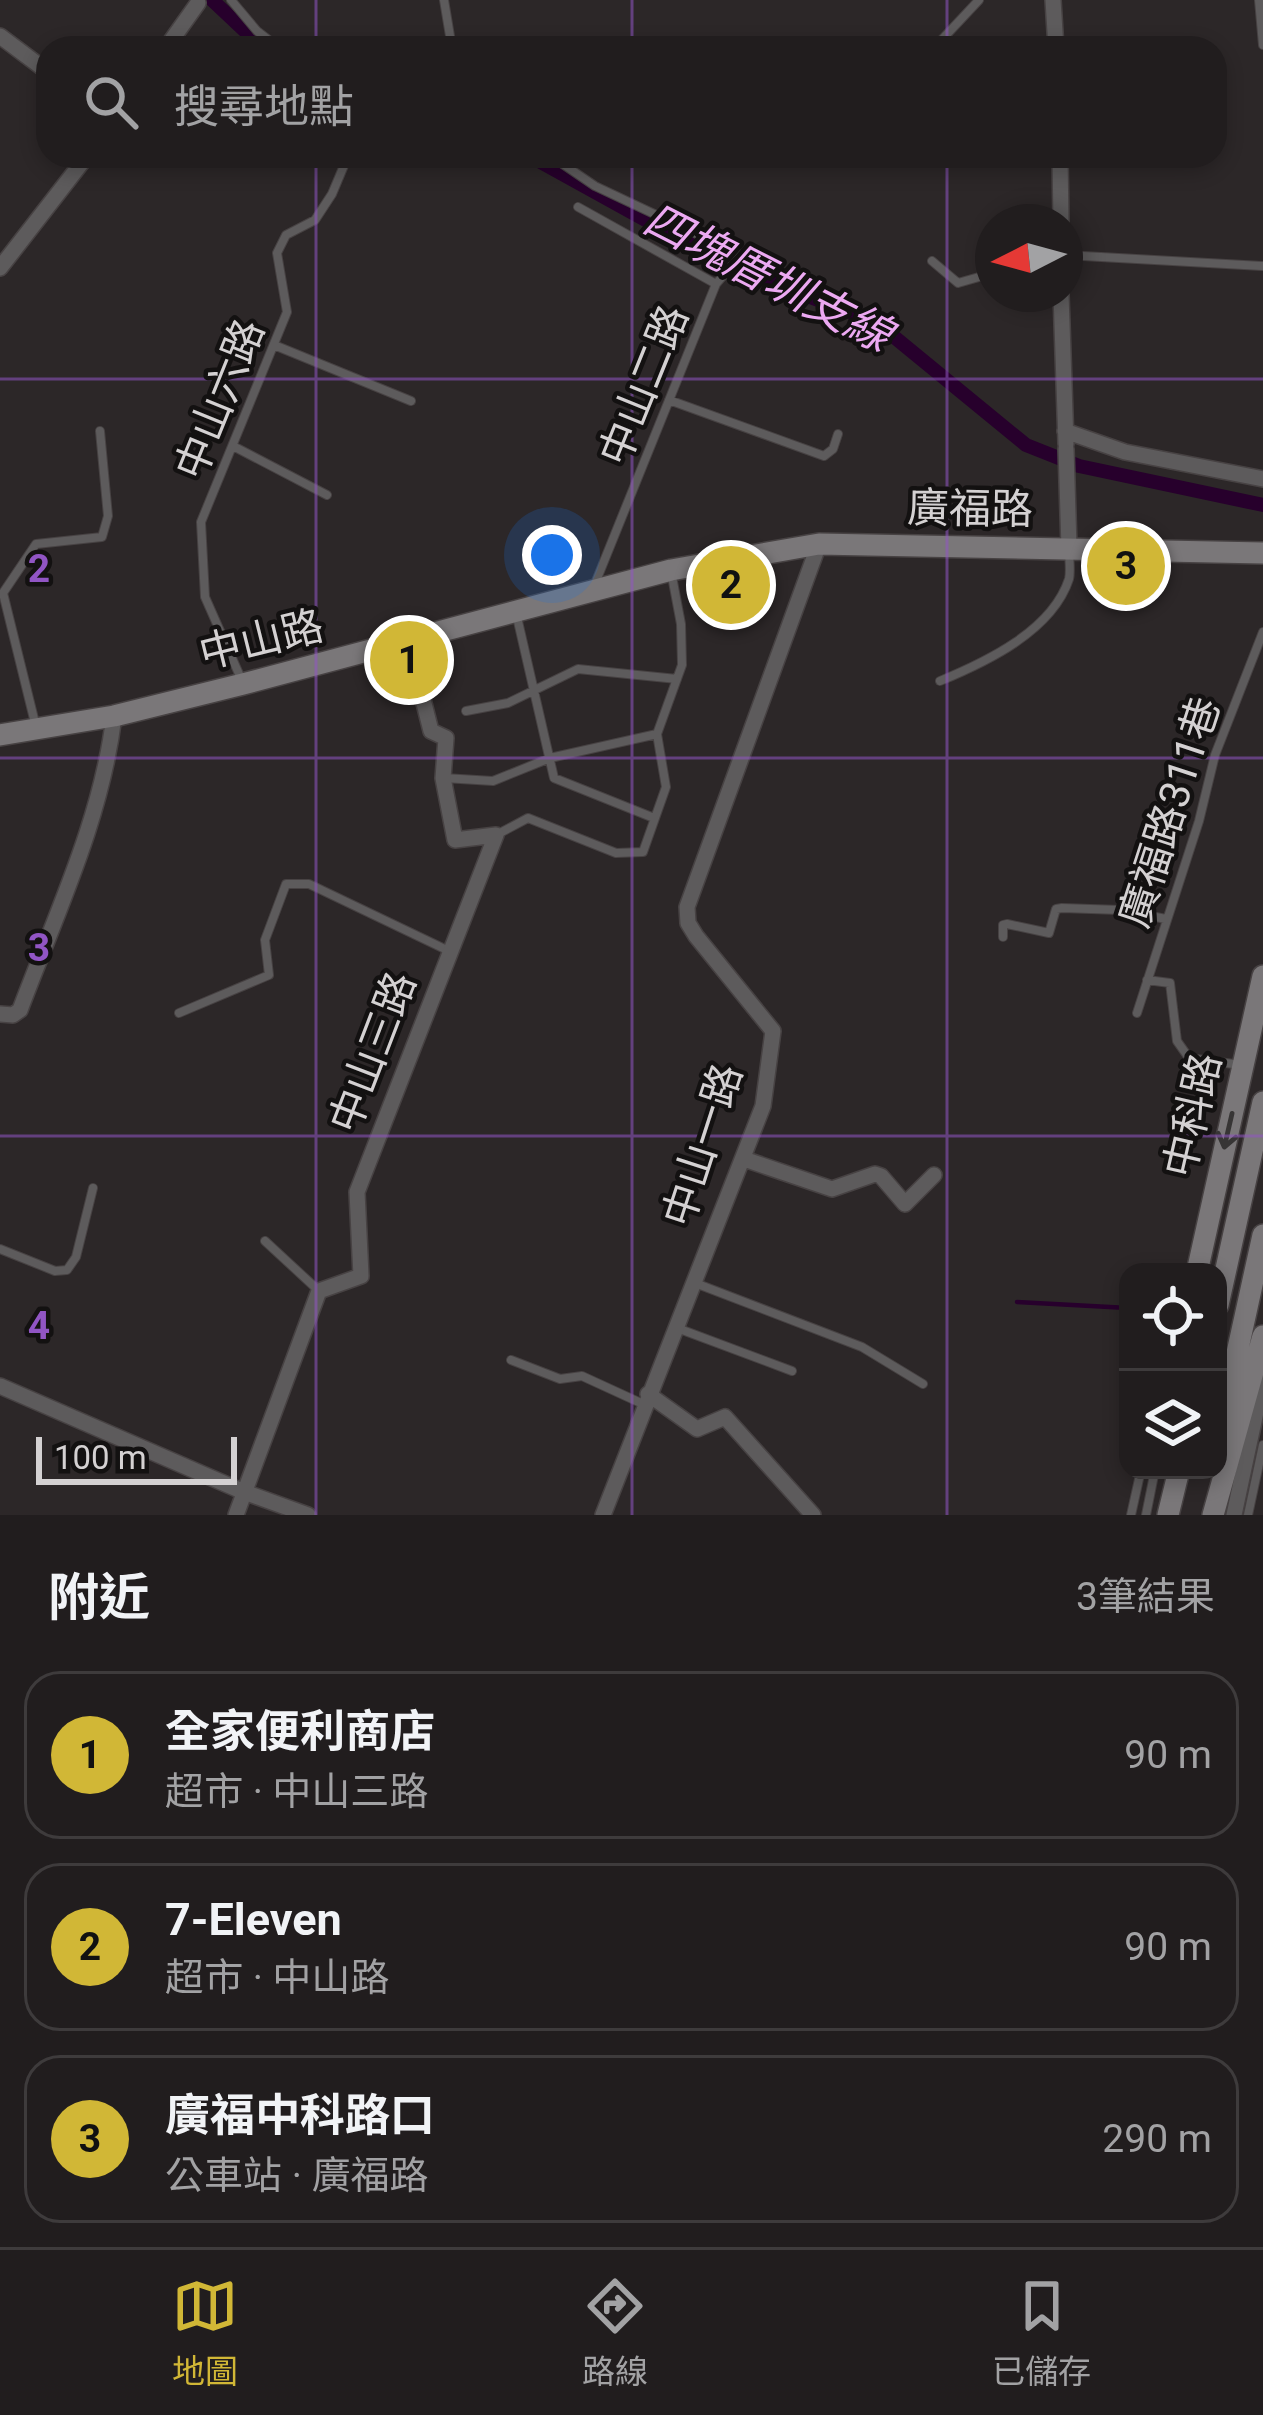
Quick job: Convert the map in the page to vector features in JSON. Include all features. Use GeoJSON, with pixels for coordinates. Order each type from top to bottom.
{"type":"FeatureCollection","features":[{"type":"Feature","properties":{"kind":"main road","name":"中山路"},"geometry":{"type":"LineString","coordinates":[[0,735],[114,716],[593,588],[819,544]]}},
{"type":"Feature","properties":{"kind":"main road","name":"廣福路"},"geometry":{"type":"LineString","coordinates":[[819,544],[1263,553]]}},
{"type":"Feature","properties":{"kind":"main road","name":"中科路"},"geometry":{"type":"LineString","coordinates":[[1199,1263],[1263,976]]}},
{"type":"Feature","properties":{"kind":"main road","name":"中科路"},"geometry":{"type":"LineString","coordinates":[[1227,1264],[1263,1102]]}},
{"type":"Feature","properties":{"kind":"main road"},"geometry":{"type":"LineString","coordinates":[[1227,1398],[1263,1235]]}},
{"type":"Feature","properties":{"kind":"main road"},"geometry":{"type":"LineString","coordinates":[[1213,1515],[1263,1336]]}},
{"type":"Feature","properties":{"kind":"main road"},"geometry":{"type":"LineString","coordinates":[[1165,1515],[1167,1479]]}},
{"type":"Feature","properties":{"kind":"main road"},"geometry":{"type":"LineString","coordinates":[[1165,1515],[1176,1479]]}},
{"type":"Feature","properties":{"kind":"main road"},"geometry":{"type":"LineString","coordinates":[[1202,1515],[1209,1479]]}},
{"type":"Feature","properties":{"kind":"street"},"geometry":{"type":"LineString","coordinates":[[1053,0],[1055,36]]}},
{"type":"Feature","properties":{"kind":"street"},"geometry":{"type":"LineString","coordinates":[[175,36],[199,2]]}},
{"type":"Feature","properties":{"kind":"street"},"geometry":{"type":"LineString","coordinates":[[0,36],[36,63]]}},
{"type":"Feature","properties":{"kind":"street"},"geometry":{"type":"LineString","coordinates":[[0,268],[78,168]]}},
{"type":"Feature","properties":{"kind":"street"},"geometry":{"type":"LineString","coordinates":[[1060,168],[1061,204]]}},
{"type":"Feature","properties":{"kind":"street"},"geometry":{"type":"LineString","coordinates":[[1062,312],[1069,548]]}},
{"type":"Feature","properties":{"kind":"street"},"geometry":{"type":"LineString","coordinates":[[1066,442],[1263,478]]}},
{"type":"Feature","properties":{"kind":"street","name":"中山一路"},"geometry":{"type":"LineString","coordinates":[[603,1515],[763,1106],[773,1031],[696,936],[688,923],[687,907],[819,544]]}},
{"type":"Feature","properties":{"kind":"street"},"geometry":{"type":"LineString","coordinates":[[408,640],[431,731],[446,738],[443,778],[455,840],[496,835]]}},
{"type":"Feature","properties":{"kind":"street"},"geometry":{"type":"LineString","coordinates":[[0,1014],[20,1010],[83,843],[109,754],[114,716]]}},
{"type":"Feature","properties":{"kind":"street","name":"中山三路"},"geometry":{"type":"LineString","coordinates":[[319,1291],[361,1276],[357,1192],[496,835]]}},
{"type":"Feature","properties":{"kind":"street"},"geometry":{"type":"LineString","coordinates":[[744,1159],[832,1189],[875,1174],[905,1204],[934,1174]]}},
{"type":"Feature","properties":{"kind":"street"},"geometry":{"type":"LineString","coordinates":[[236,1515],[319,1291]]}},
{"type":"Feature","properties":{"kind":"street"},"geometry":{"type":"LineString","coordinates":[[1234,1515],[1263,1379]]}},
{"type":"Feature","properties":{"kind":"street"},"geometry":{"type":"LineString","coordinates":[[0,1386],[308,1515]]}},
{"type":"Feature","properties":{"kind":"street"},"geometry":{"type":"LineString","coordinates":[[645,1399],[697,1429],[725,1417],[813,1515]]}},
{"type":"Feature","properties":{"kind":"lane"},"geometry":{"type":"LineString","coordinates":[[231,0],[263,36]]}},
{"type":"Feature","properties":{"kind":"lane"},"geometry":{"type":"LineString","coordinates":[[444,0],[450,36]]}},
{"type":"Feature","properties":{"kind":"lane"},"geometry":{"type":"LineString","coordinates":[[945,36],[979,0]]}},
{"type":"Feature","properties":{"kind":"lane"},"geometry":{"type":"LineString","coordinates":[[1259,0],[1263,45]]}},
{"type":"Feature","properties":{"kind":"lane","name":"中山六路"},"geometry":{"type":"LineString","coordinates":[[243,684],[205,598],[201,523],[287,312],[277,253],[286,235],[315,220],[343,168]]}},
{"type":"Feature","properties":{"kind":"lane"},"geometry":{"type":"LineString","coordinates":[[568,168],[595,187],[741,255],[716,284]]}},
{"type":"Feature","properties":{"kind":"lane","name":"中山二路"},"geometry":{"type":"LineString","coordinates":[[578,207],[716,284],[593,588]]}},
{"type":"Feature","properties":{"kind":"lane"},"geometry":{"type":"LineString","coordinates":[[1083,256],[1262,266]]}},
{"type":"Feature","properties":{"kind":"lane"},"geometry":{"type":"LineString","coordinates":[[932,261],[958,283],[975,278]]}},
{"type":"Feature","properties":{"kind":"lane"},"geometry":{"type":"LineString","coordinates":[[274,344],[411,401]]}},
{"type":"Feature","properties":{"kind":"lane"},"geometry":{"type":"LineString","coordinates":[[669,400],[824,456],[833,449],[838,434]]}},
{"type":"Feature","properties":{"kind":"lane"},"geometry":{"type":"LineString","coordinates":[[36,728],[3,593],[36,544],[102,537],[108,516],[100,430]]}},
{"type":"Feature","properties":{"kind":"lane"},"geometry":{"type":"LineString","coordinates":[[232,446],[327,495]]}},
{"type":"Feature","properties":{"kind":"lane"},"geometry":{"type":"LineString","coordinates":[[940,681],[1019,639],[1048,614],[1069,579],[1069,548]]}},
{"type":"Feature","properties":{"kind":"lane"},"geometry":{"type":"LineString","coordinates":[[496,835],[528,818],[616,854],[643,852],[666,787],[657,734],[682,665],[682,624],[671,570]]}},
{"type":"Feature","properties":{"kind":"lane"},"geometry":{"type":"LineString","coordinates":[[515,610],[554,778],[655,818]]}},
{"type":"Feature","properties":{"kind":"lane","name":"廣福路311巷"},"geometry":{"type":"LineString","coordinates":[[1137,1013],[1199,821],[1215,755],[1263,632]]}},
{"type":"Feature","properties":{"kind":"lane"},"geometry":{"type":"LineString","coordinates":[[466,711],[508,703],[578,669],[677,679]]}},
{"type":"Feature","properties":{"kind":"lane"},"geometry":{"type":"LineString","coordinates":[[443,778],[493,781],[550,758],[657,734]]}},
{"type":"Feature","properties":{"kind":"lane"},"geometry":{"type":"LineString","coordinates":[[179,1013],[269,975],[266,940],[286,884],[309,884],[450,952]]}},
{"type":"Feature","properties":{"kind":"lane"},"geometry":{"type":"LineString","coordinates":[[1003,937],[1007,924],[1049,933],[1057,909],[1062,908],[1120,910],[1166,919]]}},
{"type":"Feature","properties":{"kind":"lane"},"geometry":{"type":"LineString","coordinates":[[1147,980],[1170,983],[1178,1041],[1189,1058],[1243,1065]]}},
{"type":"Feature","properties":{"kind":"lane"},"geometry":{"type":"LineString","coordinates":[[0,1250],[55,1271],[67,1270],[76,1257],[93,1188]]}},
{"type":"Feature","properties":{"kind":"lane"},"geometry":{"type":"LineString","coordinates":[[265,1240],[319,1291]]}},
{"type":"Feature","properties":{"kind":"lane"},"geometry":{"type":"LineString","coordinates":[[692,1282],[862,1347],[923,1384]]}},
{"type":"Feature","properties":{"kind":"lane"},"geometry":{"type":"LineString","coordinates":[[677,1328],[792,1371]]}},
{"type":"Feature","properties":{"kind":"lane"},"geometry":{"type":"LineString","coordinates":[[512,1360],[560,1379],[582,1376],[645,1399]]}},
{"type":"Feature","properties":{"kind":"lane"},"geometry":{"type":"LineString","coordinates":[[1248,1515],[1263,1445]]}},
{"type":"Feature","properties":{"kind":"lane"},"geometry":{"type":"LineString","coordinates":[[1131,1515],[1139,1479]]}},
{"type":"Feature","properties":{"kind":"lane"},"geometry":{"type":"LineString","coordinates":[[1146,1515],[1153,1479]]}},
{"type":"Feature","properties":{"kind":"waterway","name":"四塊厝圳支線"},"geometry":{"type":"LineString","coordinates":[[212,0],[250,36]]}},
{"type":"Feature","properties":{"kind":"waterway","name":"四塊厝圳支線"},"geometry":{"type":"LineString","coordinates":[[552,168],[653,224],[789,289],[876,322],[1026,445],[1079,466],[1263,505]]}},
{"type":"Feature","properties":{"kind":"waterway"},"geometry":{"type":"LineString","coordinates":[[1017,1302],[1119,1308]]}},
{"type":"Feature","properties":{"kind":"place","name":"廣福中科路口"},"geometry":{"type":"Point","coordinates":[1126,566]}},
{"type":"Feature","properties":{"kind":"place","name":"7-Eleven"},"geometry":{"type":"Point","coordinates":[731,585]}},
{"type":"Feature","properties":{"kind":"place","name":"全家便利商店"},"geometry":{"type":"Point","coordinates":[409,660]}}]}
